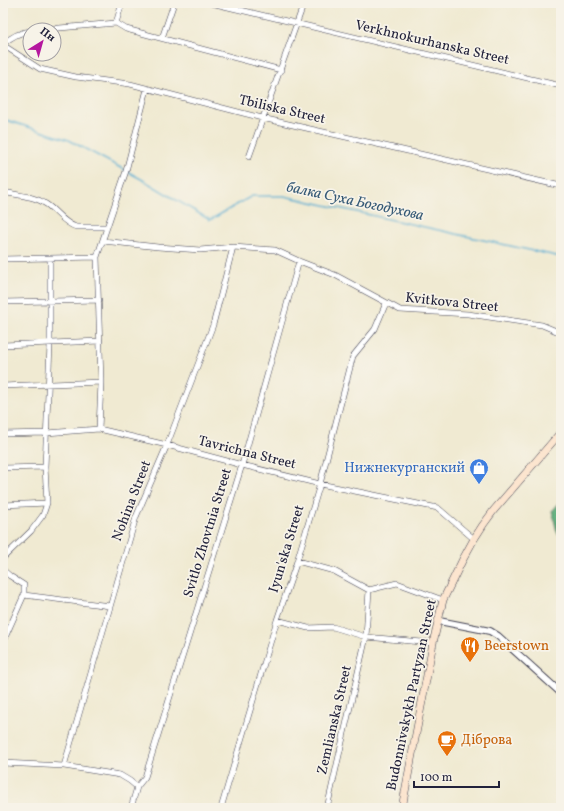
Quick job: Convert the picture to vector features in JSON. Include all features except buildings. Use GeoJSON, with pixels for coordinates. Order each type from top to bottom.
{"type":"FeatureCollection","features":[{"type":"Feature","properties":{"kind":"main road","name":"Budonnivskykh Partyzan Street"},"geometry":{"type":"LineString","coordinates":[[402,808],[433,643],[443,600],[474,539],[494,510],[561,432]]}},
{"type":"Feature","properties":{"kind":"street"},"geometry":{"type":"LineString","coordinates":[[116,23],[122,3]]}},
{"type":"Feature","properties":{"kind":"street"},"geometry":{"type":"LineString","coordinates":[[162,38],[174,3]]}},
{"type":"Feature","properties":{"kind":"street","name":"Verkhnokurhanska Street"},"geometry":{"type":"LineString","coordinates":[[211,3],[561,86]]}},
{"type":"Feature","properties":{"kind":"street"},"geometry":{"type":"LineString","coordinates":[[249,157],[304,3]]}},
{"type":"Feature","properties":{"kind":"street"},"geometry":{"type":"LineString","coordinates":[[62,28],[116,23],[126,29],[280,70]]}},
{"type":"Feature","properties":{"kind":"street"},"geometry":{"type":"LineString","coordinates":[[3,45],[10,39],[22,33]]}},
{"type":"Feature","properties":{"kind":"street","name":"Tbiliska Street"},"geometry":{"type":"LineString","coordinates":[[3,45],[40,69],[76,77],[130,84],[262,118],[561,186]]}},
{"type":"Feature","properties":{"kind":"street"},"geometry":{"type":"LineString","coordinates":[[98,429],[101,382],[97,257],[126,171],[147,89]]}},
{"type":"Feature","properties":{"kind":"street"},"geometry":{"type":"LineString","coordinates":[[3,192],[41,201],[64,220],[76,227],[107,227]]}},
{"type":"Feature","properties":{"kind":"street","name":"Kvitkova Street"},"geometry":{"type":"LineString","coordinates":[[103,241],[200,250],[233,247],[275,250],[335,275],[400,310],[468,314],[542,326],[561,333]]}},
{"type":"Feature","properties":{"kind":"street","name":"Nohina Street"},"geometry":{"type":"LineString","coordinates":[[64,766],[136,517],[167,445],[213,325],[233,247]]}},
{"type":"Feature","properties":{"kind":"street"},"geometry":{"type":"LineString","coordinates":[[3,259],[97,257]]}},
{"type":"Feature","properties":{"kind":"street"},"geometry":{"type":"LineString","coordinates":[[3,558],[31,530],[43,515],[47,503],[45,467],[50,344],[50,258]]}},
{"type":"Feature","properties":{"kind":"street","name":"Svitlo Zhovtnia Street"},"geometry":{"type":"LineString","coordinates":[[131,808],[137,787],[145,778],[242,465],[299,261]]}},
{"type":"Feature","properties":{"kind":"street"},"geometry":{"type":"LineString","coordinates":[[3,302],[99,300]]}},
{"type":"Feature","properties":{"kind":"street","name":"Iyun'ska Street"},"geometry":{"type":"LineString","coordinates":[[221,808],[277,620],[297,561],[320,484],[352,356],[375,329],[386,303]]}},
{"type":"Feature","properties":{"kind":"street"},"geometry":{"type":"LineString","coordinates":[[3,345],[100,342]]}},
{"type":"Feature","properties":{"kind":"street"},"geometry":{"type":"LineString","coordinates":[[3,386],[101,382]]}},
{"type":"Feature","properties":{"kind":"street","name":"Tavrichna Street"},"geometry":{"type":"LineString","coordinates":[[3,434],[46,433],[98,429],[320,484],[438,508],[474,539]]}},
{"type":"Feature","properties":{"kind":"street"},"geometry":{"type":"LineString","coordinates":[[3,468],[45,467]]}},
{"type":"Feature","properties":{"kind":"street"},"geometry":{"type":"LineString","coordinates":[[3,505],[47,503]]}},
{"type":"Feature","properties":{"kind":"street"},"geometry":{"type":"LineString","coordinates":[[297,561],[334,571],[369,590],[396,583],[443,600]]}},
{"type":"Feature","properties":{"kind":"street"},"geometry":{"type":"LineString","coordinates":[[3,570],[24,585],[24,595],[3,642]]}},
{"type":"Feature","properties":{"kind":"street","name":"Zemlianska Street"},"geometry":{"type":"LineString","coordinates":[[327,808],[366,637],[369,590]]}},
{"type":"Feature","properties":{"kind":"street"},"geometry":{"type":"LineString","coordinates":[[24,595],[110,606]]}},
{"type":"Feature","properties":{"kind":"street"},"geometry":{"type":"LineString","coordinates":[[277,620],[308,628],[333,627],[366,637],[433,643]]}},
{"type":"Feature","properties":{"kind":"street"},"geometry":{"type":"LineString","coordinates":[[438,621],[490,631],[498,636],[561,693]]}},
{"type":"Feature","properties":{"kind":"street"},"geometry":{"type":"LineString","coordinates":[[3,763],[64,766],[120,775],[137,787]]}},
{"type":"Feature","properties":{"kind":"green space"},"geometry":{"type":"Polygon","coordinates":[[[561,501],[561,537],[557,532],[552,511],[561,501]]]}},
{"type":"Feature","properties":{"kind":"waterway","name":"балка Суха Богодухова"},"geometry":{"type":"LineString","coordinates":[[3,119],[69,140],[143,180],[210,220],[252,196],[284,196],[561,257]]}},
{"type":"Feature","properties":{"kind":"place","name":"Нижнекурганский"},"geometry":{"type":"Point","coordinates":[479,485]}},
{"type":"Feature","properties":{"kind":"place","name":"Beerstown"},"geometry":{"type":"Point","coordinates":[470,663]}},
{"type":"Feature","properties":{"kind":"place","name":"Діброва"},"geometry":{"type":"Point","coordinates":[447,757]}}]}
